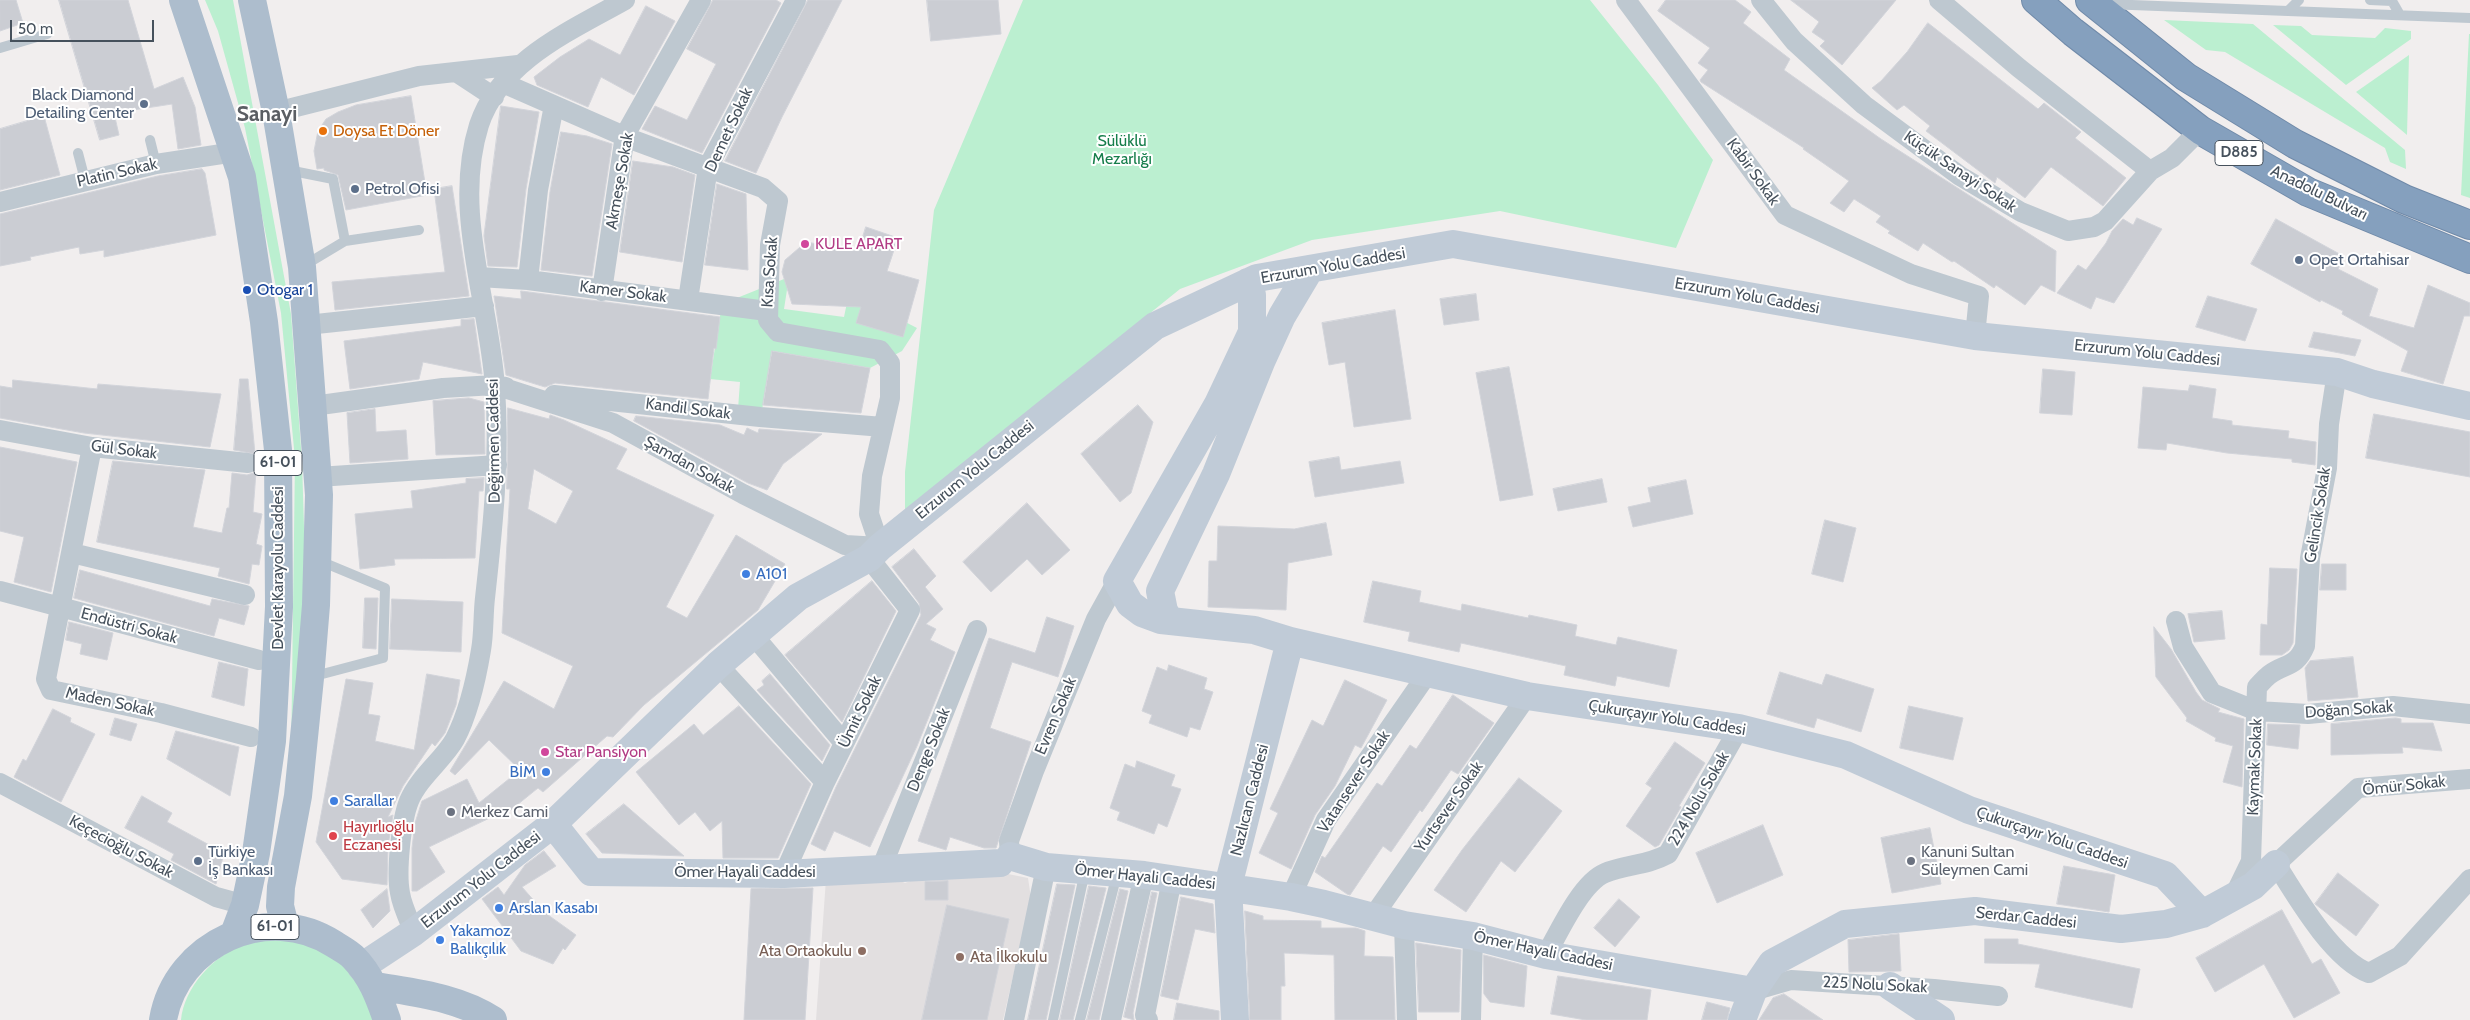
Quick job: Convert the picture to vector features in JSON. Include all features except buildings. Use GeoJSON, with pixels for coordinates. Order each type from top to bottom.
{"type":"FeatureCollection","features":[{"type":"Feature","properties":{"kind":"highway","name":"Anadolu Bulvarı"},"geometry":{"type":"LineString","coordinates":[[2036,0],[2072,32],[2200,130],[2308,192],[2470,259]]}},
{"type":"Feature","properties":{"kind":"highway","name":"Anadolu Bulvarı"},"geometry":{"type":"LineString","coordinates":[[2092,2],[2186,78],[2279,135],[2396,195],[2470,225]]}},
{"type":"Feature","properties":{"kind":"main road","name":"Devlet Karayolu Caddesi"},"geometry":{"type":"LineString","coordinates":[[183,0],[242,177],[264,322],[278,458],[279,607],[273,732],[256,853],[245,905],[234,934]]}},
{"type":"Feature","properties":{"kind":"main road","name":"61-01"},"geometry":{"type":"LineString","coordinates":[[252,0],[276,112],[302,266],[318,477],[316,604],[298,796],[281,887],[280,906],[285,926]]}},
{"type":"Feature","properties":{"kind":"main road","name":"61-01"},"geometry":{"type":"LineString","coordinates":[[163,1020],[166,1003],[184,969],[212,944],[247,929],[285,926],[321,935],[353,956],[368,977],[387,1020]]}},
{"type":"Feature","properties":{"kind":"main road"},"geometry":{"type":"LineString","coordinates":[[368,977],[448,999],[482,1013],[493,1020]]}},
{"type":"Feature","properties":{"kind":"street","name":"Değirmen Caddesi"},"geometry":{"type":"LineString","coordinates":[[414,932],[400,893],[399,849],[409,801],[432,765],[453,743],[465,719],[481,648],[495,515],[497,465],[495,385],[469,210],[471,159],[480,123],[499,90],[518,65],[568,32],[624,0]]}},
{"type":"Feature","properties":{"kind":"street","name":"Akmeşe Sokak"},"geometry":{"type":"LineString","coordinates":[[602,291],[625,135],[701,0]]}},
{"type":"Feature","properties":{"kind":"street","name":"Demet Sokak"},"geometry":{"type":"LineString","coordinates":[[688,300],[708,167],[796,0]]}},
{"type":"Feature","properties":{"kind":"street","name":"Kabir Sokak"},"geometry":{"type":"LineString","coordinates":[[1626,0],[1785,215],[1911,274],[1979,296],[1975,336]]}},
{"type":"Feature","properties":{"kind":"street","name":"Küçük Sanayi Sokak"},"geometry":{"type":"LineString","coordinates":[[1762,0],[1794,41],[1864,105],[1960,176],[2021,212],[2068,231],[2094,227],[2105,221],[2150,171],[2172,158],[2200,130]]}},
{"type":"Feature","properties":{"kind":"street"},"geometry":{"type":"LineString","coordinates":[[1939,0],[2019,68],[2150,171]]}},
{"type":"Feature","properties":{"kind":"street"},"geometry":{"type":"LineString","coordinates":[[276,112],[419,76],[518,65]]}},
{"type":"Feature","properties":{"kind":"street","name":"Kısa Sokak"},"geometry":{"type":"LineString","coordinates":[[456,72],[499,90],[554,105],[625,135],[763,188],[778,200],[770,245],[768,320],[778,332],[880,350],[890,363],[890,398],[872,476],[869,514],[874,553]]}},
{"type":"Feature","properties":{"kind":"street"},"geometry":{"type":"LineString","coordinates":[[528,280],[538,190],[554,105]]}},
{"type":"Feature","properties":{"kind":"street","name":"Platin Sokak"},"geometry":{"type":"LineString","coordinates":[[0,202],[156,164],[235,152]]}},
{"type":"Feature","properties":{"kind":"street","name":"Erzurum Yolu Caddesi"},"geometry":{"type":"LineString","coordinates":[[368,977],[414,932],[553,824],[718,665],[798,597],[874,553],[1155,326],[1257,278],[1453,244],[1975,336],[2337,372],[2373,384],[2470,406]]}},
{"type":"Feature","properties":{"kind":"street"},"geometry":{"type":"LineString","coordinates":[[1117,581],[1261,362],[1282,316],[1310,269]]}},
{"type":"Feature","properties":{"kind":"street","name":"Kamer Sokak"},"geometry":{"type":"LineString","coordinates":[[479,277],[528,280],[767,311]]}},
{"type":"Feature","properties":{"kind":"street"},"geometry":{"type":"LineString","coordinates":[[1170,621],[1164,611],[1160,591],[1216,474],[1224,420],[1252,332],[1252,295],[1248,282]]}},
{"type":"Feature","properties":{"kind":"street"},"geometry":{"type":"LineString","coordinates":[[307,325],[484,306]]}},
{"type":"Feature","properties":{"kind":"street","name":"Gelincik Sokak"},"geometry":{"type":"LineString","coordinates":[[2300,658],[2305,646],[2310,558],[2327,468],[2329,424],[2337,372]]}},
{"type":"Feature","properties":{"kind":"street"},"geometry":{"type":"LineString","coordinates":[[313,406],[444,388],[495,385]]}},
{"type":"Feature","properties":{"kind":"street","name":"Şamdan Sokak"},"geometry":{"type":"LineString","coordinates":[[495,385],[613,423],[743,494],[844,546],[874,553]]}},
{"type":"Feature","properties":{"kind":"street","name":"Kandil Sokak"},"geometry":{"type":"LineString","coordinates":[[495,385],[564,397],[883,427]]}},
{"type":"Feature","properties":{"kind":"street","name":"Gül Sokak"},"geometry":{"type":"LineString","coordinates":[[0,430],[92,447],[248,463]]}},
{"type":"Feature","properties":{"kind":"street"},"geometry":{"type":"LineString","coordinates":[[59,608],[72,553],[92,447]]}},
{"type":"Feature","properties":{"kind":"street"},"geometry":{"type":"LineString","coordinates":[[318,477],[497,465]]}},
{"type":"Feature","properties":{"kind":"street"},"geometry":{"type":"LineString","coordinates":[[72,553],[245,595]]}},
{"type":"Feature","properties":{"kind":"street","name":"Ümit Sokak"},"geometry":{"type":"LineString","coordinates":[[784,874],[825,782],[910,610],[874,553]]}},
{"type":"Feature","properties":{"kind":"street","name":"Çukurçayır Yolu Caddesi"},"geometry":{"type":"LineString","coordinates":[[1117,581],[1130,604],[1142,613],[1170,621],[1254,630],[1290,641],[1527,696],[1740,728],[1846,755],[1969,810],[2165,876],[2202,914]]}},
{"type":"Feature","properties":{"kind":"street","name":"Evren Sokak"},"geometry":{"type":"LineString","coordinates":[[1005,860],[1009,841],[1034,771],[1096,619],[1117,581]]}},
{"type":"Feature","properties":{"kind":"street","name":"Endüstri Sokak"},"geometry":{"type":"LineString","coordinates":[[0,591],[259,660]]}},
{"type":"Feature","properties":{"kind":"street","name":"Maden Sokak"},"geometry":{"type":"LineString","coordinates":[[59,608],[46,680],[51,690],[161,713],[252,737]]}},
{"type":"Feature","properties":{"kind":"street","name":"Doğan Sokak"},"geometry":{"type":"LineString","coordinates":[[2176,621],[2183,647],[2212,693],[2257,711],[2308,714],[2393,706],[2470,714]]}},
{"type":"Feature","properties":{"kind":"street","name":"Denge Sokak"},"geometry":{"type":"LineString","coordinates":[[881,869],[977,630]]}},
{"type":"Feature","properties":{"kind":"street"},"geometry":{"type":"LineString","coordinates":[[754,636],[844,743]]}},
{"type":"Feature","properties":{"kind":"street","name":"Nazlıcan Caddesi"},"geometry":{"type":"LineString","coordinates":[[1235,1020],[1228,886],[1290,641]]}},
{"type":"Feature","properties":{"kind":"street","name":"Kaymak Sokak"},"geometry":{"type":"LineString","coordinates":[[2234,896],[2251,861],[2257,687],[2270,674],[2289,666],[2300,658]]}},
{"type":"Feature","properties":{"kind":"street"},"geometry":{"type":"LineString","coordinates":[[718,665],[825,782]]}},
{"type":"Feature","properties":{"kind":"street","name":"Vatansever Sokak"},"geometry":{"type":"LineString","coordinates":[[1291,897],[1326,820],[1428,673]]}},
{"type":"Feature","properties":{"kind":"street","name":"Yurtsever Sokak"},"geometry":{"type":"LineString","coordinates":[[1372,918],[1527,696]]}},
{"type":"Feature","properties":{"kind":"street","name":"224 Nolu Sokak"},"geometry":{"type":"LineString","coordinates":[[1546,955],[1588,884],[1603,874],[1652,863],[1668,854],[1740,728]]}},
{"type":"Feature","properties":{"kind":"street","name":"Ömür Sokak"},"geometry":{"type":"LineString","coordinates":[[2276,864],[2358,788],[2470,779]]}},
{"type":"Feature","properties":{"kind":"street","name":"Keçecioğlu Sokak"},"geometry":{"type":"LineString","coordinates":[[0,783],[216,897],[245,905]]}},
{"type":"Feature","properties":{"kind":"street","name":"Ömer Hayali Caddesi"},"geometry":{"type":"LineString","coordinates":[[553,824],[591,872],[784,874],[1005,860],[1046,867],[1172,878],[1291,897],[1404,925],[1474,936],[1546,955],[1753,991]]}},
{"type":"Feature","properties":{"kind":"street"},"geometry":{"type":"LineString","coordinates":[[2276,864],[2308,916],[2355,968],[2369,973],[2400,956],[2470,879]]}},
{"type":"Feature","properties":{"kind":"street","name":"Serdar Caddesi"},"geometry":{"type":"LineString","coordinates":[[1742,1020],[1753,991],[1772,964],[1846,924],[1975,911],[2121,929],[2166,924],[2202,914],[2253,886],[2276,864]]}},
{"type":"Feature","properties":{"kind":"street"},"geometry":{"type":"LineString","coordinates":[[1014,1020],[1046,867]]}},
{"type":"Feature","properties":{"kind":"street"},"geometry":{"type":"LineString","coordinates":[[1111,1020],[1144,875]]}},
{"type":"Feature","properties":{"kind":"street"},"geometry":{"type":"LineString","coordinates":[[1148,1020],[1145,1014],[1172,878]]}},
{"type":"Feature","properties":{"kind":"street"},"geometry":{"type":"LineString","coordinates":[[1404,925],[1407,1020]]}},
{"type":"Feature","properties":{"kind":"street"},"geometry":{"type":"LineString","coordinates":[[1471,1020],[1474,936]]}},
{"type":"Feature","properties":{"kind":"street","name":"225 Nolu Sokak"},"geometry":{"type":"LineString","coordinates":[[1753,991],[1791,980],[1934,988],[1998,996]]}},
{"type":"Feature","properties":{"kind":"street"},"geometry":{"type":"LineString","coordinates":[[1890,986],[1941,1020]]}},
{"type":"Feature","properties":{"kind":"lane"},"geometry":{"type":"LineString","coordinates":[[2288,11],[2299,0]]}},
{"type":"Feature","properties":{"kind":"lane"},"geometry":{"type":"LineString","coordinates":[[2370,0],[2392,1],[2400,15]]}},
{"type":"Feature","properties":{"kind":"lane"},"geometry":{"type":"LineString","coordinates":[[2092,2],[2470,18]]}},
{"type":"Feature","properties":{"kind":"lane"},"geometry":{"type":"LineString","coordinates":[[0,48],[47,34]]}},
{"type":"Feature","properties":{"kind":"lane"},"geometry":{"type":"LineString","coordinates":[[150,140],[156,164]]}},
{"type":"Feature","properties":{"kind":"lane"},"geometry":{"type":"LineString","coordinates":[[78,152],[85,180]]}},
{"type":"Feature","properties":{"kind":"lane"},"geometry":{"type":"LineString","coordinates":[[286,170],[333,179],[345,241]]}},
{"type":"Feature","properties":{"kind":"lane"},"geometry":{"type":"LineString","coordinates":[[302,266],[345,241],[418,230]]}},
{"type":"Feature","properties":{"kind":"lane"},"geometry":{"type":"LineString","coordinates":[[310,678],[383,658],[385,588],[316,559]]}},
{"type":"Feature","properties":{"kind":"lane"},"geometry":{"type":"LineString","coordinates":[[1054,1020],[1086,870]]}},
{"type":"Feature","properties":{"kind":"lane"},"geometry":{"type":"LineString","coordinates":[[1080,1020],[1117,873]]}},
{"type":"Feature","properties":{"kind":"shaded area"},"geometry":{"type":"Polygon","coordinates":[[[1008,874],[1028,878],[1031,898],[1003,1020],[816,1020],[826,879],[895,878],[905,883],[924,876],[1008,874]]]}},
{"type":"Feature","properties":{"kind":"green space"},"geometry":{"type":"Polygon","coordinates":[[[205,0],[233,0],[291,314],[302,461],[306,593],[291,761],[295,459],[281,313],[245,128],[218,31],[205,0]]]}},
{"type":"Feature","properties":{"kind":"green space","name":"Sülüklü Mezarlığı"},"geometry":{"type":"Polygon","coordinates":[[[1023,0],[1590,0],[1658,85],[1713,160],[1676,248],[1500,211],[1312,240],[1180,289],[905,511],[905,472],[934,210],[1023,0]]]}},
{"type":"Feature","properties":{"kind":"green space"},"geometry":{"type":"Polygon","coordinates":[[[2164,20],[2253,24],[2405,150],[2406,169],[2390,162],[2385,148],[2225,52],[2206,50],[2164,20]]]}},
{"type":"Feature","properties":{"kind":"green space"},"geometry":{"type":"Polygon","coordinates":[[[2273,25],[2301,26],[2312,35],[2375,38],[2385,28],[2411,31],[2411,39],[2346,85],[2273,25]]]}},
{"type":"Feature","properties":{"kind":"green space"},"geometry":{"type":"Polygon","coordinates":[[[2470,34],[2470,198],[2461,195],[2470,34]]]}},
{"type":"Feature","properties":{"kind":"green space"},"geometry":{"type":"Polygon","coordinates":[[[2409,55],[2407,135],[2356,92],[2409,55]]]}},
{"type":"Feature","properties":{"kind":"green space"},"geometry":{"type":"Polygon","coordinates":[[[789,277],[784,309],[844,317],[849,293],[917,328],[902,351],[870,368],[772,351],[762,410],[738,409],[740,382],[710,379],[722,304],[789,277]]]}},
{"type":"Feature","properties":{"kind":"green space"},"geometry":{"type":"Polygon","coordinates":[[[275,938],[300,942],[321,950],[340,961],[361,984],[374,1020],[181,1020],[183,1008],[194,985],[212,964],[233,949],[275,938]]]}},
{"type":"Feature","properties":{"kind":"place","name":"Black Diamond Detailing Center"},"geometry":{"type":"Point","coordinates":[144,104]}},
{"type":"Feature","properties":{"kind":"place","name":"Doysa Et Döner"},"geometry":{"type":"Point","coordinates":[323,131]}},
{"type":"Feature","properties":{"kind":"place","name":"Petrol Ofisi"},"geometry":{"type":"Point","coordinates":[355,189]}},
{"type":"Feature","properties":{"kind":"place","name":"KULE APART"},"geometry":{"type":"Point","coordinates":[805,244]}},
{"type":"Feature","properties":{"kind":"place","name":"Opet Ortahisar"},"geometry":{"type":"Point","coordinates":[2299,260]}},
{"type":"Feature","properties":{"kind":"place","name":"Otogar 1"},"geometry":{"type":"Point","coordinates":[247,290]}},
{"type":"Feature","properties":{"kind":"place","name":"A101"},"geometry":{"type":"Point","coordinates":[746,574]}},
{"type":"Feature","properties":{"kind":"place","name":"Star Pansiyon"},"geometry":{"type":"Point","coordinates":[545,752]}},
{"type":"Feature","properties":{"kind":"place","name":"BİM"},"geometry":{"type":"Point","coordinates":[546,772]}},
{"type":"Feature","properties":{"kind":"place","name":"Sarallar"},"geometry":{"type":"Point","coordinates":[334,801]}},
{"type":"Feature","properties":{"kind":"place","name":"Merkez Cami"},"geometry":{"type":"Point","coordinates":[451,812]}},
{"type":"Feature","properties":{"kind":"place","name":"Hayırlıoğlu Eczanesi"},"geometry":{"type":"Point","coordinates":[333,836]}},
{"type":"Feature","properties":{"kind":"place","name":"Türkiye İş Bankası"},"geometry":{"type":"Point","coordinates":[198,861]}},
{"type":"Feature","properties":{"kind":"place","name":"Kanuni Sultan Süleymen Cami"},"geometry":{"type":"Point","coordinates":[1911,861]}},
{"type":"Feature","properties":{"kind":"place","name":"Arslan Kasabı"},"geometry":{"type":"Point","coordinates":[499,908]}},
{"type":"Feature","properties":{"kind":"place","name":"Yakamoz Balıkçılık"},"geometry":{"type":"Point","coordinates":[440,940]}},
{"type":"Feature","properties":{"kind":"place","name":"Ata Ortaokulu"},"geometry":{"type":"Point","coordinates":[862,951]}},
{"type":"Feature","properties":{"kind":"place","name":"Ata İlkokulu"},"geometry":{"type":"Point","coordinates":[960,957]}},
{"type":"Feature","properties":{"kind":"district","name":"Sanayi"},"geometry":{"type":"Point","coordinates":[267,115]}}]}
